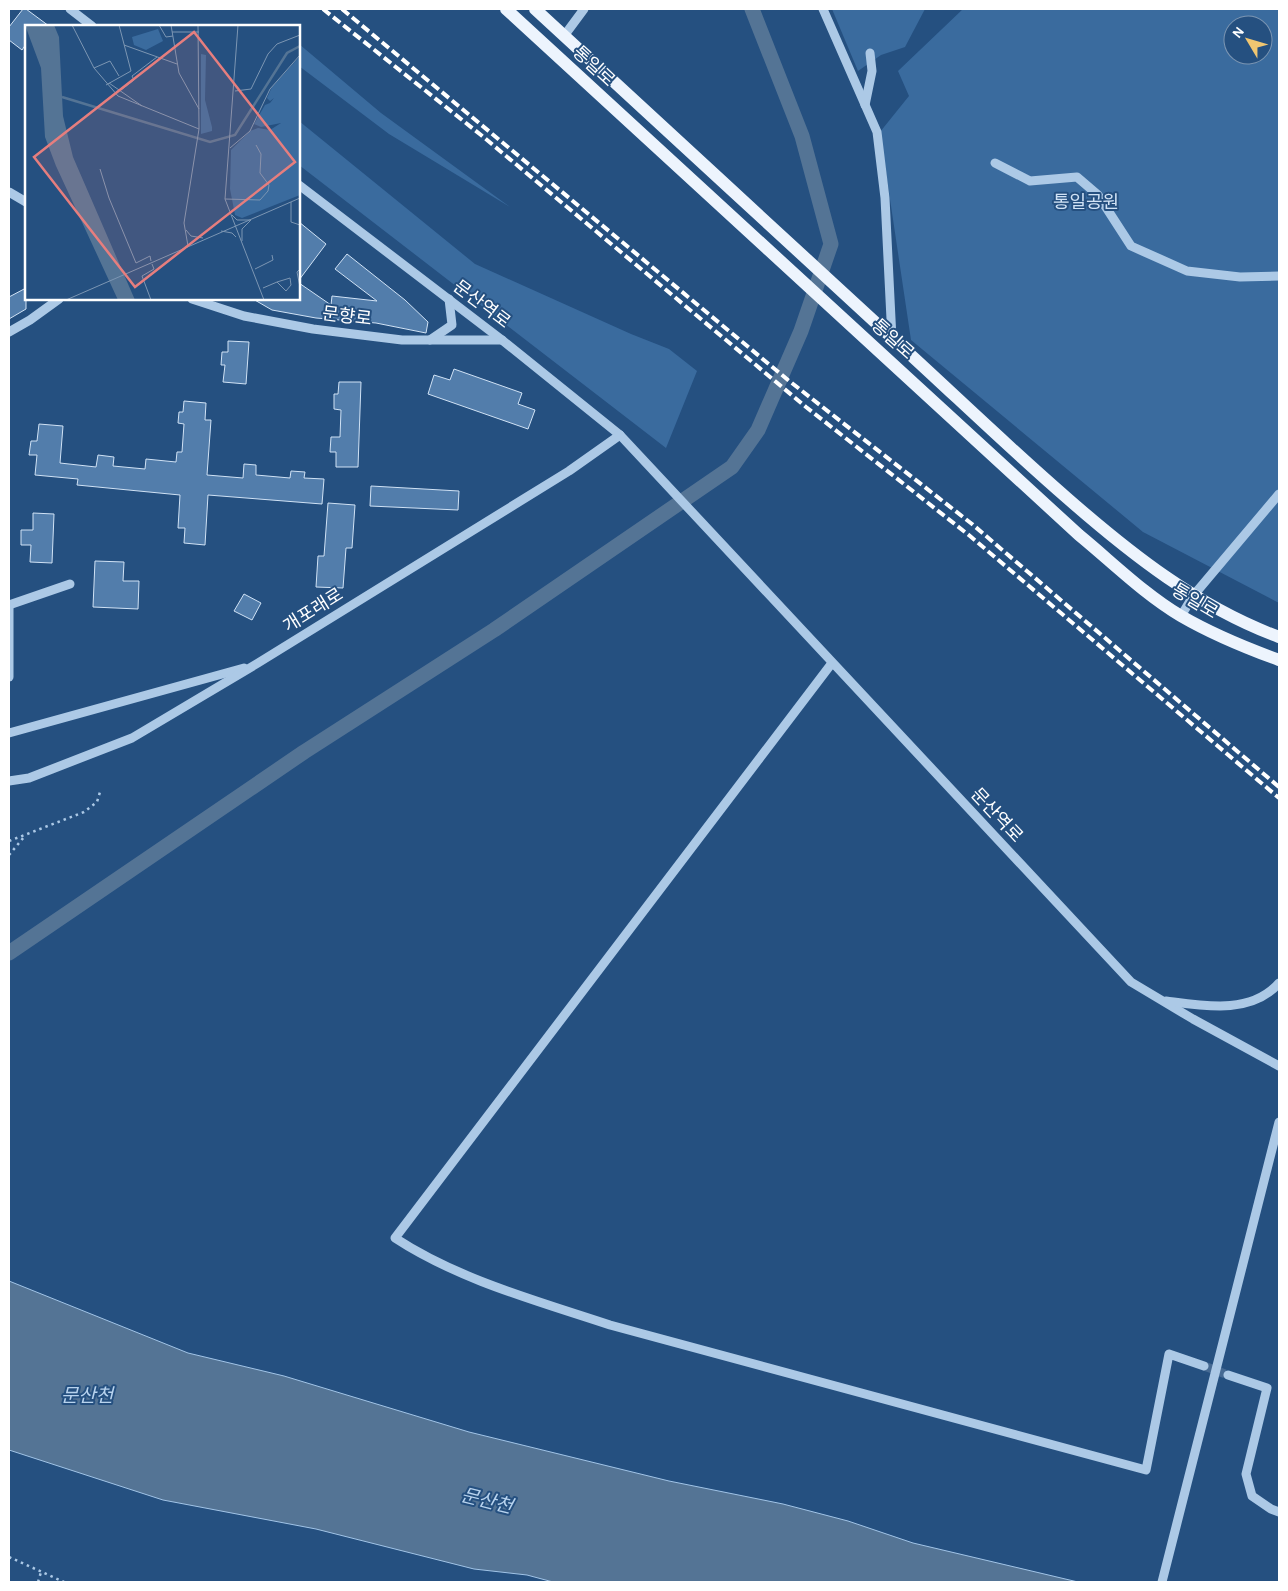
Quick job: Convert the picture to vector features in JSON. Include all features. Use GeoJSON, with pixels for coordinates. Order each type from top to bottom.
{"type":"FeatureCollection","features":[{"type":"Feature","properties":{"kind":"main road","name":"통일로"},"geometry":{"type":"LineString","coordinates":[[506,9],[1080,534],[1135,582],[1181,616],[1251,650],[1279,660]]}},
{"type":"Feature","properties":{"kind":"main road","name":"통일로"},"geometry":{"type":"LineString","coordinates":[[535,9],[769,223],[892,339],[1103,530],[1163,576],[1193,596],[1223,612],[1279,637]]}},
{"type":"Feature","properties":{"kind":"street"},"geometry":{"type":"LineString","coordinates":[[70,9],[91,25]]}},
{"type":"Feature","properties":{"kind":"street"},"geometry":{"type":"LineString","coordinates":[[564,36],[584,9]]}},
{"type":"Feature","properties":{"kind":"street"},"geometry":{"type":"LineString","coordinates":[[823,9],[877,132],[885,198],[892,339]]}},
{"type":"Feature","properties":{"kind":"street"},"geometry":{"type":"LineString","coordinates":[[865,104],[872,71],[870,53]]}},
{"type":"Feature","properties":{"kind":"street"},"geometry":{"type":"LineString","coordinates":[[995,163],[1030,181],[1077,177],[1098,195],[1131,246],[1187,271],[1240,278],[1279,276]]}},
{"type":"Feature","properties":{"kind":"street","name":"문산역로"},"geometry":{"type":"LineString","coordinates":[[300,186],[502,340],[620,435],[1131,982],[1237,1044],[1279,1066]]}},
{"type":"Feature","properties":{"kind":"street"},"geometry":{"type":"LineString","coordinates":[[9,192],[25,201]]}},
{"type":"Feature","properties":{"kind":"street"},"geometry":{"type":"LineString","coordinates":[[430,340],[452,325],[449,299]]}},
{"type":"Feature","properties":{"kind":"street"},"geometry":{"type":"LineString","coordinates":[[9,332],[30,320],[58,300]]}},
{"type":"Feature","properties":{"kind":"street","name":"문향로"},"geometry":{"type":"LineString","coordinates":[[195,300],[244,316],[313,328],[402,340],[502,340]]}},
{"type":"Feature","properties":{"kind":"street","name":"개포래로"},"geometry":{"type":"LineString","coordinates":[[9,781],[28,778],[132,738],[258,663],[569,471],[620,435]]}},
{"type":"Feature","properties":{"kind":"street"},"geometry":{"type":"LineString","coordinates":[[1181,616],[1193,596],[1279,494]]}},
{"type":"Feature","properties":{"kind":"street"},"geometry":{"type":"LineString","coordinates":[[9,677],[9,605],[70,584]]}},
{"type":"Feature","properties":{"kind":"street"},"geometry":{"type":"LineString","coordinates":[[9,733],[258,663]]}},
{"type":"Feature","properties":{"kind":"street"},"geometry":{"type":"LineString","coordinates":[[832,663],[395,1238],[417,1252],[451,1268],[526,1297],[610,1325],[1146,1470],[1169,1354],[1204,1366]]}},
{"type":"Feature","properties":{"kind":"street"},"geometry":{"type":"LineString","coordinates":[[1162,1000],[1206,1006],[1244,1005],[1275,988],[1279,983]]}},
{"type":"Feature","properties":{"kind":"street"},"geometry":{"type":"LineString","coordinates":[[1162,1582],[1279,1122]]}},
{"type":"Feature","properties":{"kind":"street"},"geometry":{"type":"LineString","coordinates":[[1228,1375],[1267,1388],[1246,1474],[1252,1496],[1279,1512]]}},
{"type":"Feature","properties":{"kind":"path"},"geometry":{"type":"LineString","coordinates":[[9,841],[84,812],[97,802],[100,792]]}},
{"type":"Feature","properties":{"kind":"path"},"geometry":{"type":"LineString","coordinates":[[9,855],[24,836]]}},
{"type":"Feature","properties":{"kind":"path"},"geometry":{"type":"LineString","coordinates":[[9,1558],[64,1582]]}},
{"type":"Feature","properties":{"kind":"path"},"geometry":{"type":"LineString","coordinates":[[38,1582],[41,1572]]}},
{"type":"Feature","properties":{"kind":"green space"},"geometry":{"type":"Polygon","coordinates":[[[832,9],[925,9],[905,47],[881,55],[858,71],[832,9]]]}},
{"type":"Feature","properties":{"kind":"green space","name":"통일공원"},"geometry":{"type":"Polygon","coordinates":[[[963,9],[1279,9],[1279,603],[1143,532],[911,340],[880,132],[909,96],[898,71],[963,9]]]}},
{"type":"Feature","properties":{"kind":"green space"},"geometry":{"type":"Polygon","coordinates":[[[300,45],[381,113],[510,207],[389,134],[300,67],[300,45]]]}},
{"type":"Feature","properties":{"kind":"green space"},"geometry":{"type":"Polygon","coordinates":[[[300,122],[475,264],[631,334],[669,349],[697,371],[666,448],[300,166],[300,122]]]}},
{"type":"Feature","properties":{"kind":"water","name":"문산천"},"geometry":{"type":"Polygon","coordinates":[[[9,1281],[188,1353],[284,1376],[469,1432],[669,1481],[783,1504],[848,1521],[913,1543],[1078,1582],[553,1582],[527,1575],[474,1569],[316,1529],[163,1500],[9,1450],[9,1281]]]}},
{"type":"Feature","properties":{"kind":"building"},"geometry":{"type":"Polygon","coordinates":[[[23,9],[26,9],[48,25],[25,25],[25,46],[22,50],[9,40],[9,27],[23,9]]]}},
{"type":"Feature","properties":{"kind":"building"},"geometry":{"type":"Polygon","coordinates":[[[300,223],[326,244],[300,279],[300,223]]]}},
{"type":"Feature","properties":{"kind":"building"},"geometry":{"type":"Polygon","coordinates":[[[347,254],[405,300],[428,322],[426,333],[376,323],[316,318],[272,310],[255,300],[300,300],[300,284],[331,305],[332,296],[377,301],[335,269],[347,254]]]}},
{"type":"Feature","properties":{"kind":"building"},"geometry":{"type":"Polygon","coordinates":[[[25,289],[26,309],[9,319],[9,297],[25,289]]]}},
{"type":"Feature","properties":{"kind":"building"},"geometry":{"type":"Polygon","coordinates":[[[228,341],[249,342],[246,384],[223,382],[225,365],[221,365],[222,352],[228,352],[228,341]]]}},
{"type":"Feature","properties":{"kind":"building"},"geometry":{"type":"Polygon","coordinates":[[[454,369],[522,393],[518,404],[535,410],[528,429],[428,394],[434,375],[450,380],[454,369]]]}},
{"type":"Feature","properties":{"kind":"building"},"geometry":{"type":"Polygon","coordinates":[[[339,382],[361,382],[358,467],[336,467],[336,452],[330,452],[331,437],[340,437],[341,410],[334,409],[334,394],[338,394],[339,382]]]}},
{"type":"Feature","properties":{"kind":"building"},"geometry":{"type":"Polygon","coordinates":[[[184,401],[206,403],[205,420],[211,420],[207,475],[243,478],[244,464],[256,465],[256,475],[290,478],[291,471],[305,472],[304,478],[324,479],[322,504],[208,495],[205,545],[184,543],[185,528],[178,528],[180,495],[77,485],[78,479],[35,475],[37,455],[29,455],[31,441],[37,441],[39,424],[63,426],[60,463],[96,467],[98,455],[114,457],[113,466],[145,469],[146,459],[176,462],[177,452],[182,452],[184,424],[178,423],[179,412],[183,412],[184,401]]]}},
{"type":"Feature","properties":{"kind":"building"},"geometry":{"type":"Polygon","coordinates":[[[371,486],[459,491],[458,510],[370,506],[371,486]]]}},
{"type":"Feature","properties":{"kind":"building"},"geometry":{"type":"Polygon","coordinates":[[[328,503],[355,505],[352,548],[346,548],[343,588],[316,587],[318,556],[324,556],[328,503]]]}},
{"type":"Feature","properties":{"kind":"building"},"geometry":{"type":"Polygon","coordinates":[[[33,513],[54,514],[52,563],[30,562],[31,545],[21,545],[21,530],[33,530],[33,513]]]}},
{"type":"Feature","properties":{"kind":"building"},"geometry":{"type":"Polygon","coordinates":[[[95,561],[124,562],[123,581],[139,581],[138,609],[93,607],[95,561]]]}},
{"type":"Feature","properties":{"kind":"building"},"geometry":{"type":"Polygon","coordinates":[[[244,594],[261,603],[252,620],[234,611],[244,594]]]}},
{"type":"Feature","properties":{"kind":"waterway"},"geometry":{"type":"LineString","coordinates":[[9,953],[304,752],[494,630],[732,467],[758,430],[801,331],[831,244],[802,136],[752,9]]}},
{"type":"Feature","properties":{"kind":"tunnel"},"geometry":{"type":"LineString","coordinates":[[1204,1366],[1228,1375]]}},
{"type":"Feature","properties":{"kind":"railway"},"geometry":{"type":"LineString","coordinates":[[323,9],[481,135],[806,407],[970,536],[1279,798]]}},
{"type":"Feature","properties":{"kind":"railway"},"geometry":{"type":"LineString","coordinates":[[342,9],[788,380],[972,524],[1279,787]]}}]}
